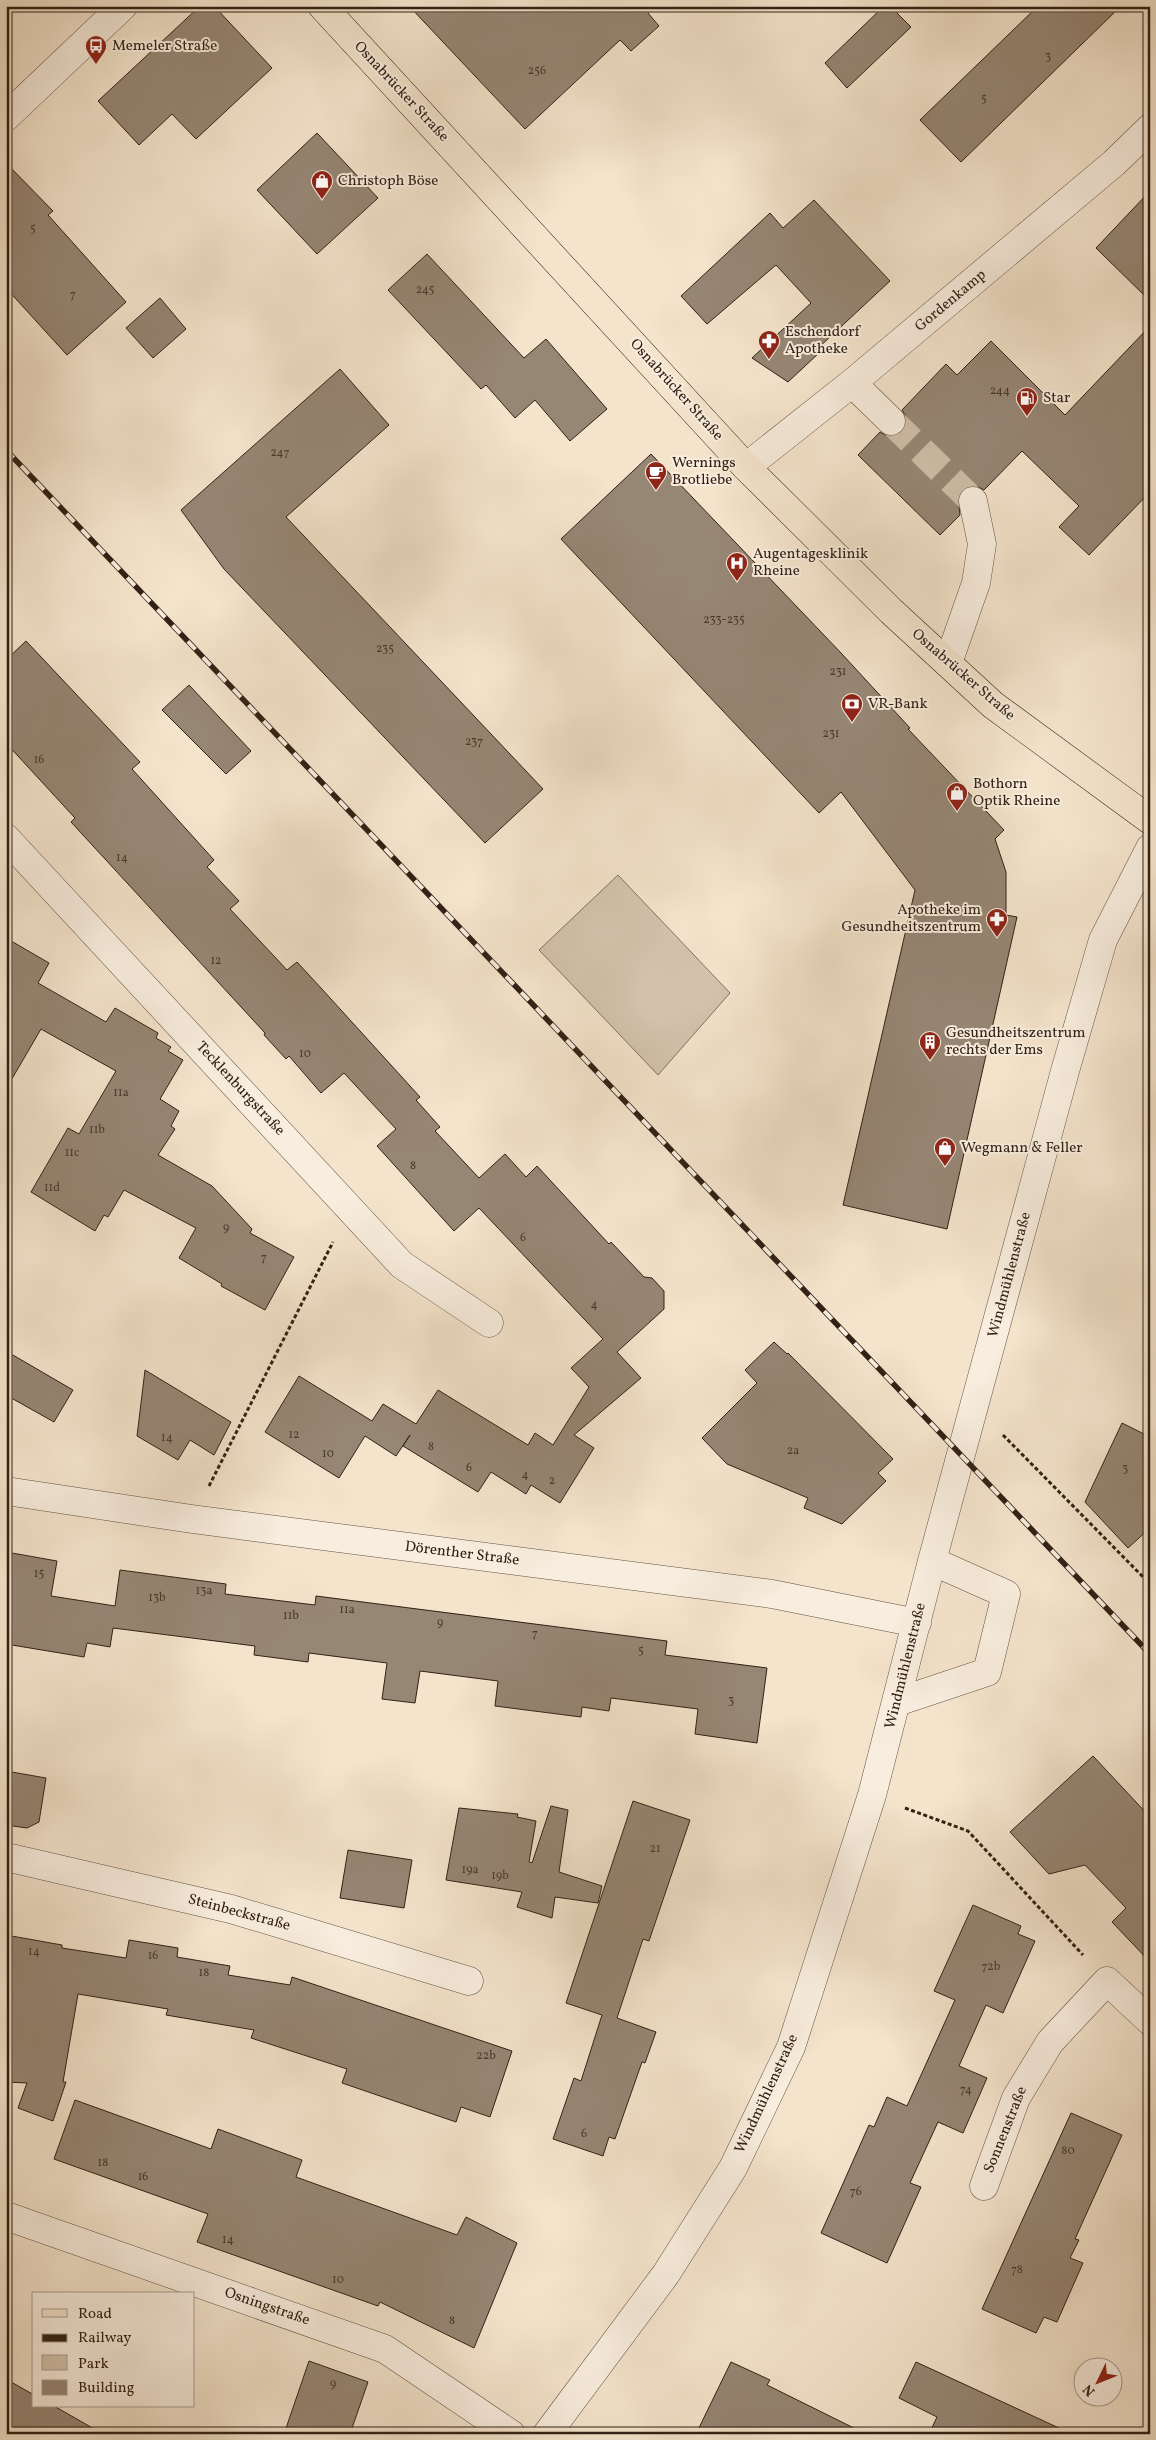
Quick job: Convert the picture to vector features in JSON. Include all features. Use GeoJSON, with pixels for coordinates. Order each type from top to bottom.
{"type":"FeatureCollection","features":[{"type":"Feature","properties":{"kind":"main road","name":"Osnabrücker Straße"},"geometry":{"type":"LineString","coordinates":[[322,6],[746,467],[891,611],[993,705],[1150,820]]}},
{"type":"Feature","properties":{"kind":"street"},"geometry":{"type":"LineString","coordinates":[[6,116],[123,6]]}},
{"type":"Feature","properties":{"kind":"street","name":"Gordenkamp"},"geometry":{"type":"LineString","coordinates":[[746,467],[852,383],[1114,162],[1150,128]]}},
{"type":"Feature","properties":{"kind":"street"},"geometry":{"type":"LineString","coordinates":[[852,383],[891,421]]}},
{"type":"Feature","properties":{"kind":"street"},"geometry":{"type":"LineString","coordinates":[[948,664],[976,583],[982,544],[973,501]]}},
{"type":"Feature","properties":{"kind":"street","name":"Tecklenburgstraße"},"geometry":{"type":"LineString","coordinates":[[6,838],[402,1265],[488,1322]]}},
{"type":"Feature","properties":{"kind":"street","name":"Windmühlenstraße"},"geometry":{"type":"LineString","coordinates":[[547,2434],[666,2274],[732,2168],[791,2047],[872,1795],[932,1561],[1103,940],[1150,848]]}},
{"type":"Feature","properties":{"kind":"street","name":"Dörenther Straße"},"geometry":{"type":"LineString","coordinates":[[6,1491],[192,1519],[772,1594],[917,1623]]}},
{"type":"Feature","properties":{"kind":"street"},"geometry":{"type":"LineString","coordinates":[[897,1702],[988,1672],[1006,1594],[932,1561]]}},
{"type":"Feature","properties":{"kind":"street","name":"Steinbeckstraße"},"geometry":{"type":"LineString","coordinates":[[6,1857],[231,1909],[469,1981]]}},
{"type":"Feature","properties":{"kind":"street"},"geometry":{"type":"LineString","coordinates":[[1107,1981],[1150,2021]]}},
{"type":"Feature","properties":{"kind":"street","name":"Sonnenstraße"},"geometry":{"type":"LineString","coordinates":[[984,2186],[1016,2098],[1035,2066],[1050,2042],[1107,1981]]}},
{"type":"Feature","properties":{"kind":"street","name":"Osningstraße"},"geometry":{"type":"LineString","coordinates":[[6,2216],[385,2349],[511,2434]]}},
{"type":"Feature","properties":{"kind":"path"},"geometry":{"type":"LineString","coordinates":[[192,1519],[350,1208]]}},
{"type":"Feature","properties":{"kind":"path"},"geometry":{"type":"LineString","coordinates":[[975,1406],[1150,1584]]}},
{"type":"Feature","properties":{"kind":"path"},"geometry":{"type":"LineString","coordinates":[[872,1795],[968,1831],[1107,1981]]}},
{"type":"Feature","properties":{"kind":"green space"},"geometry":{"type":"Polygon","coordinates":[[[618,875],[730,993],[658,1075],[539,950],[618,875]]]}},
{"type":"Feature","properties":{"kind":"building"},"geometry":{"type":"Polygon","coordinates":[[[200,6],[214,6],[272,68],[196,139],[172,114],[139,145],[98,101],[200,6]]]}},
{"type":"Feature","properties":{"kind":"building"},"geometry":{"type":"Polygon","coordinates":[[[409,6],[655,6],[648,13],[659,26],[631,51],[620,40],[525,129],[409,6]]]}},
{"type":"Feature","properties":{"kind":"building"},"geometry":{"type":"Polygon","coordinates":[[[884,6],[890,6],[911,27],[847,88],[825,63],[884,6]]]}},
{"type":"Feature","properties":{"kind":"building"},"geometry":{"type":"Polygon","coordinates":[[[1038,6],[1121,6],[961,162],[920,120],[1038,6]]]}},
{"type":"Feature","properties":{"kind":"building","name":"Christoph Böse"},"geometry":{"type":"Polygon","coordinates":[[[317,133],[378,198],[317,254],[257,190],[317,133]]]}},
{"type":"Feature","properties":{"kind":"building"},"geometry":{"type":"Polygon","coordinates":[[[6,163],[53,211],[48,215],[126,302],[67,355],[6,288],[6,163]]]}},
{"type":"Feature","properties":{"kind":"building"},"geometry":{"type":"Polygon","coordinates":[[[1150,191],[1150,301],[1096,248],[1150,191]]]}},
{"type":"Feature","properties":{"kind":"building"},"geometry":{"type":"Polygon","coordinates":[[[814,200],[890,281],[816,350],[819,353],[788,382],[752,358],[811,303],[776,265],[707,324],[681,296],[770,213],[783,228],[814,200]]]}},
{"type":"Feature","properties":{"kind":"building"},"geometry":{"type":"Polygon","coordinates":[[[427,254],[524,358],[546,339],[607,409],[570,441],[535,400],[515,418],[486,385],[481,389],[388,290],[427,254]]]}},
{"type":"Feature","properties":{"kind":"building"},"geometry":{"type":"Polygon","coordinates":[[[160,298],[186,329],[153,358],[126,328],[160,298]]]}},
{"type":"Feature","properties":{"kind":"building"},"geometry":{"type":"Polygon","coordinates":[[[1150,326],[1150,492],[1089,555],[1059,527],[1079,506],[1022,451],[984,490],[977,486],[970,486],[962,490],[958,497],[960,515],[940,535],[858,455],[880,432],[887,436],[895,436],[902,432],[906,425],[906,417],[902,410],[946,364],[957,375],[991,341],[1065,415],[1150,326]]]}},
{"type":"Feature","properties":{"kind":"building"},"geometry":{"type":"Polygon","coordinates":[[[340,369],[389,425],[286,517],[543,789],[485,843],[224,569],[181,510],[340,369]]]}},
{"type":"Feature","properties":{"kind":"building"},"geometry":{"type":"Polygon","coordinates":[[[651,454],[842,654],[910,728],[908,729],[1004,830],[995,839],[1006,872],[1006,915],[1017,917],[947,1229],[843,1205],[915,890],[841,792],[819,813],[561,539],[651,454]]]}},
{"type":"Feature","properties":{"kind":"building"},"geometry":{"type":"Polygon","coordinates":[[[26,641],[140,762],[132,769],[214,860],[207,867],[239,901],[230,909],[287,970],[297,962],[420,1097],[416,1100],[440,1127],[435,1131],[479,1178],[505,1154],[526,1177],[537,1166],[609,1244],[611,1242],[644,1277],[652,1278],[664,1291],[664,1309],[617,1352],[641,1378],[574,1435],[594,1448],[560,1503],[531,1485],[526,1494],[491,1472],[478,1492],[403,1446],[410,1435],[396,1456],[365,1436],[339,1478],[265,1432],[299,1376],[372,1421],[383,1404],[416,1424],[438,1390],[528,1445],[535,1433],[553,1445],[589,1387],[571,1368],[603,1339],[479,1208],[454,1231],[377,1146],[396,1129],[344,1073],[321,1093],[289,1056],[286,1059],[264,1035],[265,1033],[71,822],[75,818],[6,743],[6,660],[26,641]]]}},
{"type":"Feature","properties":{"kind":"building"},"geometry":{"type":"Polygon","coordinates":[[[189,685],[251,751],[226,774],[162,710],[189,685]]]}},
{"type":"Feature","properties":{"kind":"building"},"geometry":{"type":"Polygon","coordinates":[[[6,938],[49,963],[38,983],[106,1022],[115,1008],[158,1033],[156,1038],[171,1047],[168,1051],[183,1060],[160,1099],[179,1111],[171,1126],[175,1129],[158,1155],[212,1186],[252,1229],[250,1233],[294,1257],[265,1310],[221,1286],[222,1284],[179,1258],[196,1228],[124,1190],[108,1217],[104,1215],[95,1231],[31,1192],[68,1128],[79,1134],[116,1071],[41,1029],[6,1089],[6,938]]]}},
{"type":"Feature","properties":{"kind":"building"},"geometry":{"type":"Polygon","coordinates":[[[774,1342],[788,1353],[893,1459],[878,1473],[886,1481],[842,1524],[804,1508],[808,1498],[727,1464],[702,1438],[757,1383],[745,1370],[774,1342]]]}},
{"type":"Feature","properties":{"kind":"building"},"geometry":{"type":"Polygon","coordinates":[[[6,1351],[73,1390],[54,1422],[6,1395],[6,1351]]]}},
{"type":"Feature","properties":{"kind":"building"},"geometry":{"type":"Polygon","coordinates":[[[145,1370],[231,1422],[214,1455],[190,1440],[178,1460],[137,1436],[145,1370]]]}},
{"type":"Feature","properties":{"kind":"building"},"geometry":{"type":"Polygon","coordinates":[[[1122,1423],[1150,1437],[1150,1528],[1128,1548],[1085,1502],[1122,1423]]]}},
{"type":"Feature","properties":{"kind":"building"},"geometry":{"type":"Polygon","coordinates":[[[12,1553],[57,1561],[51,1596],[115,1606],[120,1570],[226,1584],[225,1594],[315,1605],[316,1596],[667,1641],[665,1655],[767,1668],[757,1743],[695,1734],[698,1709],[611,1698],[609,1711],[582,1707],[581,1717],[495,1706],[498,1681],[420,1671],[415,1703],[382,1699],[387,1663],[309,1653],[308,1662],[254,1655],[255,1646],[113,1628],[110,1647],[87,1643],[84,1657],[6,1644],[6,1590],[12,1553]]]}},
{"type":"Feature","properties":{"kind":"building"},"geometry":{"type":"Polygon","coordinates":[[[1093,1756],[1150,1817],[1150,1962],[1112,1922],[1126,1908],[1085,1865],[1049,1874],[1010,1832],[1093,1756]]]}},
{"type":"Feature","properties":{"kind":"building"},"geometry":{"type":"Polygon","coordinates":[[[6,1771],[46,1778],[39,1822],[27,1828],[6,1825],[6,1771]]]}},
{"type":"Feature","properties":{"kind":"building"},"geometry":{"type":"Polygon","coordinates":[[[633,1801],[690,1820],[649,1941],[643,1939],[617,2018],[656,2032],[645,2063],[642,2062],[615,2139],[609,2137],[603,2156],[553,2139],[574,2078],[581,2081],[602,2015],[566,2003],[633,1801]]]}},
{"type":"Feature","properties":{"kind":"building"},"geometry":{"type":"Polygon","coordinates":[[[551,1806],[568,1810],[559,1872],[602,1886],[598,1903],[555,1897],[552,1918],[517,1907],[522,1892],[446,1880],[459,1808],[518,1814],[517,1817],[536,1821],[529,1862],[532,1863],[551,1806]]]}},
{"type":"Feature","properties":{"kind":"building"},"geometry":{"type":"Polygon","coordinates":[[[348,1850],[412,1860],[404,1908],[340,1898],[348,1850]]]}},
{"type":"Feature","properties":{"kind":"building"},"geometry":{"type":"Polygon","coordinates":[[[973,1905],[1021,1926],[1018,1934],[1035,1941],[1003,2013],[986,2005],[959,2066],[987,2078],[963,2133],[938,2122],[910,2183],[921,2187],[887,2263],[821,2233],[869,2125],[874,2127],[887,2097],[907,2106],[955,2000],[934,1991],[973,1905]]]}},
{"type":"Feature","properties":{"kind":"building"},"geometry":{"type":"Polygon","coordinates":[[[6,1935],[62,1945],[62,1948],[126,1958],[129,1940],[178,1948],[177,1957],[230,1966],[228,1975],[290,1985],[292,1977],[512,2051],[490,2117],[461,2107],[456,2122],[342,2083],[347,2069],[251,2038],[254,2030],[166,2015],[168,2009],[78,1994],[63,2082],[66,2082],[53,2121],[18,2108],[27,2083],[6,2082],[6,1935]]]}},
{"type":"Feature","properties":{"kind":"building"},"geometry":{"type":"Polygon","coordinates":[[[75,2100],[211,2149],[218,2129],[302,2160],[296,2177],[457,2235],[466,2217],[517,2243],[474,2348],[380,2302],[378,2306],[197,2242],[208,2214],[54,2159],[75,2100]]]}},
{"type":"Feature","properties":{"kind":"building"},"geometry":{"type":"Polygon","coordinates":[[[1071,2113],[1122,2135],[1075,2239],[1079,2240],[1070,2258],[1083,2263],[1057,2322],[1044,2317],[1036,2333],[982,2309],[1071,2113]]]}},
{"type":"Feature","properties":{"kind":"building"},"geometry":{"type":"Polygon","coordinates":[[[309,2361],[368,2382],[350,2434],[284,2434],[309,2361]]]}},
{"type":"Feature","properties":{"kind":"building"},"geometry":{"type":"Polygon","coordinates":[[[731,2362],[770,2380],[767,2385],[866,2434],[696,2434],[731,2362]]]}},
{"type":"Feature","properties":{"kind":"building"},"geometry":{"type":"Polygon","coordinates":[[[916,2362],[1072,2434],[929,2434],[937,2417],[899,2398],[916,2362]]]}},
{"type":"Feature","properties":{"kind":"building"},"geometry":{"type":"Polygon","coordinates":[[[6,2379],[32,2394],[32,2408],[58,2408],[103,2434],[20,2434],[6,2426],[6,2379]]]}},
{"type":"Feature","properties":{"kind":"tunnel"},"geometry":{"type":"LineString","coordinates":[[891,421],[973,501]]}},
{"type":"Feature","properties":{"kind":"railway"},"geometry":{"type":"LineString","coordinates":[[6,450],[1150,1654]]}},
{"type":"Feature","properties":{"kind":"place","name":"Memeler Straße"},"geometry":{"type":"Point","coordinates":[96,65]}},
{"type":"Feature","properties":{"kind":"place","name":"Christoph Böse"},"geometry":{"type":"Point","coordinates":[322,200]}},
{"type":"Feature","properties":{"kind":"place","name":"Eschendorf Apotheke"},"geometry":{"type":"Point","coordinates":[769,360]}},
{"type":"Feature","properties":{"kind":"place","name":"Star"},"geometry":{"type":"Point","coordinates":[1027,417]}},
{"type":"Feature","properties":{"kind":"place","name":"Wernings Brotliebe"},"geometry":{"type":"Point","coordinates":[656,491]}},
{"type":"Feature","properties":{"kind":"place","name":"Augentagesklinik Rheine"},"geometry":{"type":"Point","coordinates":[737,582]}},
{"type":"Feature","properties":{"kind":"place","name":"VR-Bank"},"geometry":{"type":"Point","coordinates":[852,723]}},
{"type":"Feature","properties":{"kind":"place","name":"Bothorn Optik Rheine"},"geometry":{"type":"Point","coordinates":[957,812]}},
{"type":"Feature","properties":{"kind":"place","name":"Apotheke im Gesundheitszentrum"},"geometry":{"type":"Point","coordinates":[997,938]}},
{"type":"Feature","properties":{"kind":"place","name":"Gesundheitszentrum rechts der Ems"},"geometry":{"type":"Point","coordinates":[930,1061]}},
{"type":"Feature","properties":{"kind":"place","name":"Wegmann & Feller"},"geometry":{"type":"Point","coordinates":[945,1167]}}]}
